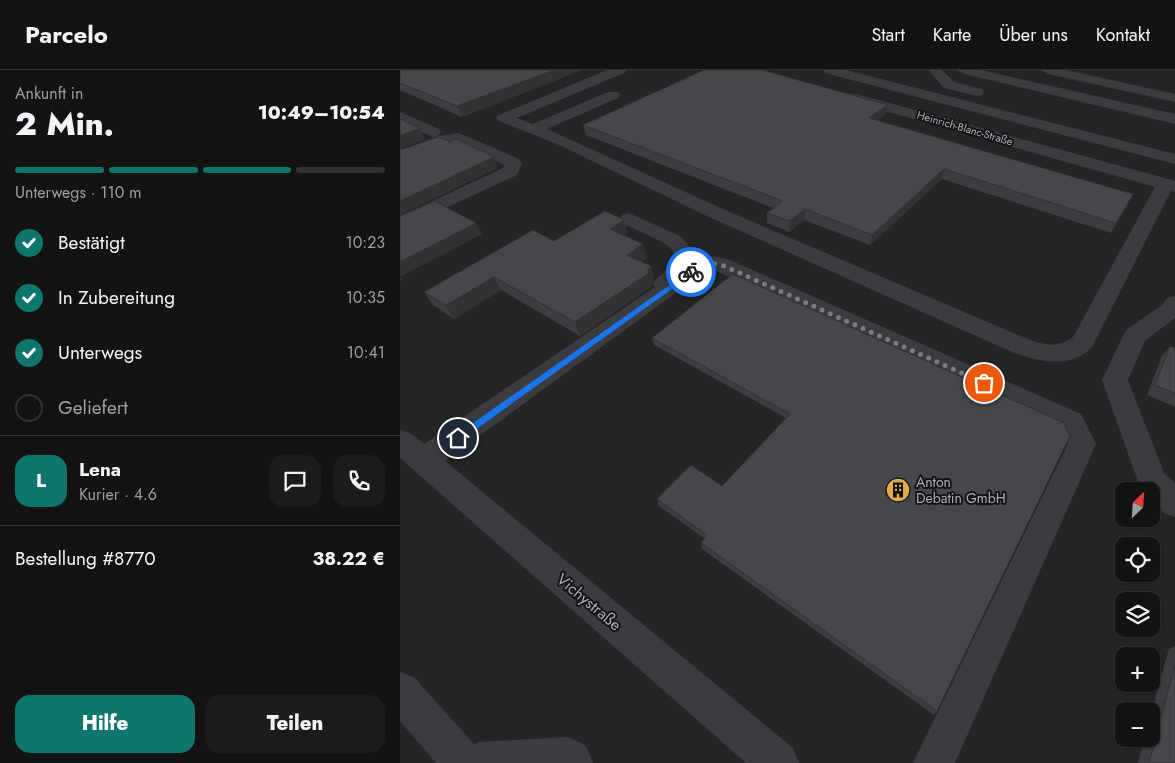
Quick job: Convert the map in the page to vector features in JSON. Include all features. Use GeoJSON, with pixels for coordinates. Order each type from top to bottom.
{"type":"FeatureCollection","features":[{"type":"Feature","properties":{"kind":"street"},"geometry":{"type":"LineString","coordinates":[[619,70],[504,118],[565,142],[716,213],[1021,346],[1058,355],[1073,351],[1082,343],[1170,185]]}},
{"type":"Feature","properties":{"kind":"street"},"geometry":{"type":"LineString","coordinates":[[830,70],[1175,159]]}},
{"type":"Feature","properties":{"kind":"street"},"geometry":{"type":"LineString","coordinates":[[935,70],[949,85],[988,95]]}},
{"type":"Feature","properties":{"kind":"street"},"geometry":{"type":"LineString","coordinates":[[964,70],[1175,120]]}},
{"type":"Feature","properties":{"kind":"street"},"geometry":{"type":"LineString","coordinates":[[1000,70],[1175,110]]}},
{"type":"Feature","properties":{"kind":"street"},"geometry":{"type":"LineString","coordinates":[[1048,70],[1175,98]]}},
{"type":"Feature","properties":{"kind":"street"},"geometry":{"type":"LineString","coordinates":[[1018,83],[1048,106]]}},
{"type":"Feature","properties":{"kind":"street","name":"Heinrich-Blanc-Straße"},"geometry":{"type":"LineString","coordinates":[[840,94],[1170,185]]}},
{"type":"Feature","properties":{"kind":"street"},"geometry":{"type":"LineString","coordinates":[[534,129],[613,95]]}},
{"type":"Feature","properties":{"kind":"street"},"geometry":{"type":"LineString","coordinates":[[1150,114],[1175,127]]}},
{"type":"Feature","properties":{"kind":"street"},"geometry":{"type":"LineString","coordinates":[[400,117],[433,132]]}},
{"type":"Feature","properties":{"kind":"street"},"geometry":{"type":"LineString","coordinates":[[400,157],[444,139],[459,138],[513,163],[511,171],[400,223]]}},
{"type":"Feature","properties":{"kind":"street"},"geometry":{"type":"LineString","coordinates":[[413,453],[568,353],[668,281],[681,269],[684,261],[683,250],[673,240],[629,219]]}},
{"type":"Feature","properties":{"kind":"street"},"geometry":{"type":"LineString","coordinates":[[413,453],[706,262],[722,265],[1071,422],[1082,444],[934,763]]}},
{"type":"Feature","properties":{"kind":"street"},"geometry":{"type":"LineString","coordinates":[[1175,303],[1171,310],[1135,336],[1115,380],[1152,481],[1175,503]]}},
{"type":"Feature","properties":{"kind":"street","name":"Vichystraße"},"geometry":{"type":"LineString","coordinates":[[413,453],[778,763]]}},
{"type":"Feature","properties":{"kind":"street"},"geometry":{"type":"LineString","coordinates":[[400,691],[463,763]]}},
{"type":"Feature","properties":{"kind":"street"},"geometry":{"type":"LineString","coordinates":[[479,763],[567,758],[572,763]]}},
{"type":"Feature","properties":{"kind":"shaded area"},"geometry":{"type":"Polygon","coordinates":[[[400,70],[1175,70],[1175,763],[400,763],[400,70]]]}},
{"type":"Feature","properties":{"kind":"building"},"geometry":{"type":"Polygon","coordinates":[[[400,70],[554,70],[457,106],[400,83],[400,70]]]}},
{"type":"Feature","properties":{"kind":"building"},"geometry":{"type":"Polygon","coordinates":[[[704,70],[762,70],[888,105],[869,118],[1133,194],[1116,223],[944,169],[872,235],[805,209],[789,221],[767,213],[783,201],[583,125],[704,70]]]}},
{"type":"Feature","properties":{"kind":"building"},"geometry":{"type":"Polygon","coordinates":[[[400,119],[420,128],[400,136],[400,119]]]}},
{"type":"Feature","properties":{"kind":"building"},"geometry":{"type":"Polygon","coordinates":[[[438,137],[450,142],[456,139],[494,157],[400,201],[400,150],[438,137]]]}},
{"type":"Feature","properties":{"kind":"building"},"geometry":{"type":"Polygon","coordinates":[[[435,201],[476,223],[400,262],[400,216],[435,201]]]}},
{"type":"Feature","properties":{"kind":"building"},"geometry":{"type":"Polygon","coordinates":[[[605,211],[624,220],[610,229],[643,244],[627,255],[651,266],[648,270],[649,273],[575,322],[494,277],[446,305],[424,292],[533,230],[554,241],[605,211]]]}},
{"type":"Feature","properties":{"kind":"building","name":"Anton Debatin GmbH"},"geometry":{"type":"Polygon","coordinates":[[[733,274],[1064,423],[1070,436],[937,711],[701,543],[707,535],[657,499],[691,465],[722,486],[790,414],[652,338],[733,274]]]}},
{"type":"Feature","properties":{"kind":"building"},"geometry":{"type":"Polygon","coordinates":[[[1170,346],[1175,348],[1175,393],[1155,385],[1170,346]]]}},
{"type":"Feature","properties":{"kind":"building"},"geometry":{"type":"Polygon","coordinates":[[[1175,665],[1175,763],[1149,763],[1153,747],[1160,747],[1160,722],[1175,665]]]}},
{"type":"Feature","properties":{"kind":"way so far"},"geometry":{"type":"LineString","coordinates":[[691,272],[706,262],[722,265],[984,383]]}},
{"type":"Feature","properties":{"kind":"place","name":"Anton Debatin GmbH"},"geometry":{"type":"Point","coordinates":[898,490]}},
{"type":"Feature","properties":{"kind":"route"},"geometry":{"type":"LineString","coordinates":[[458,438],[691,272]]}}]}
